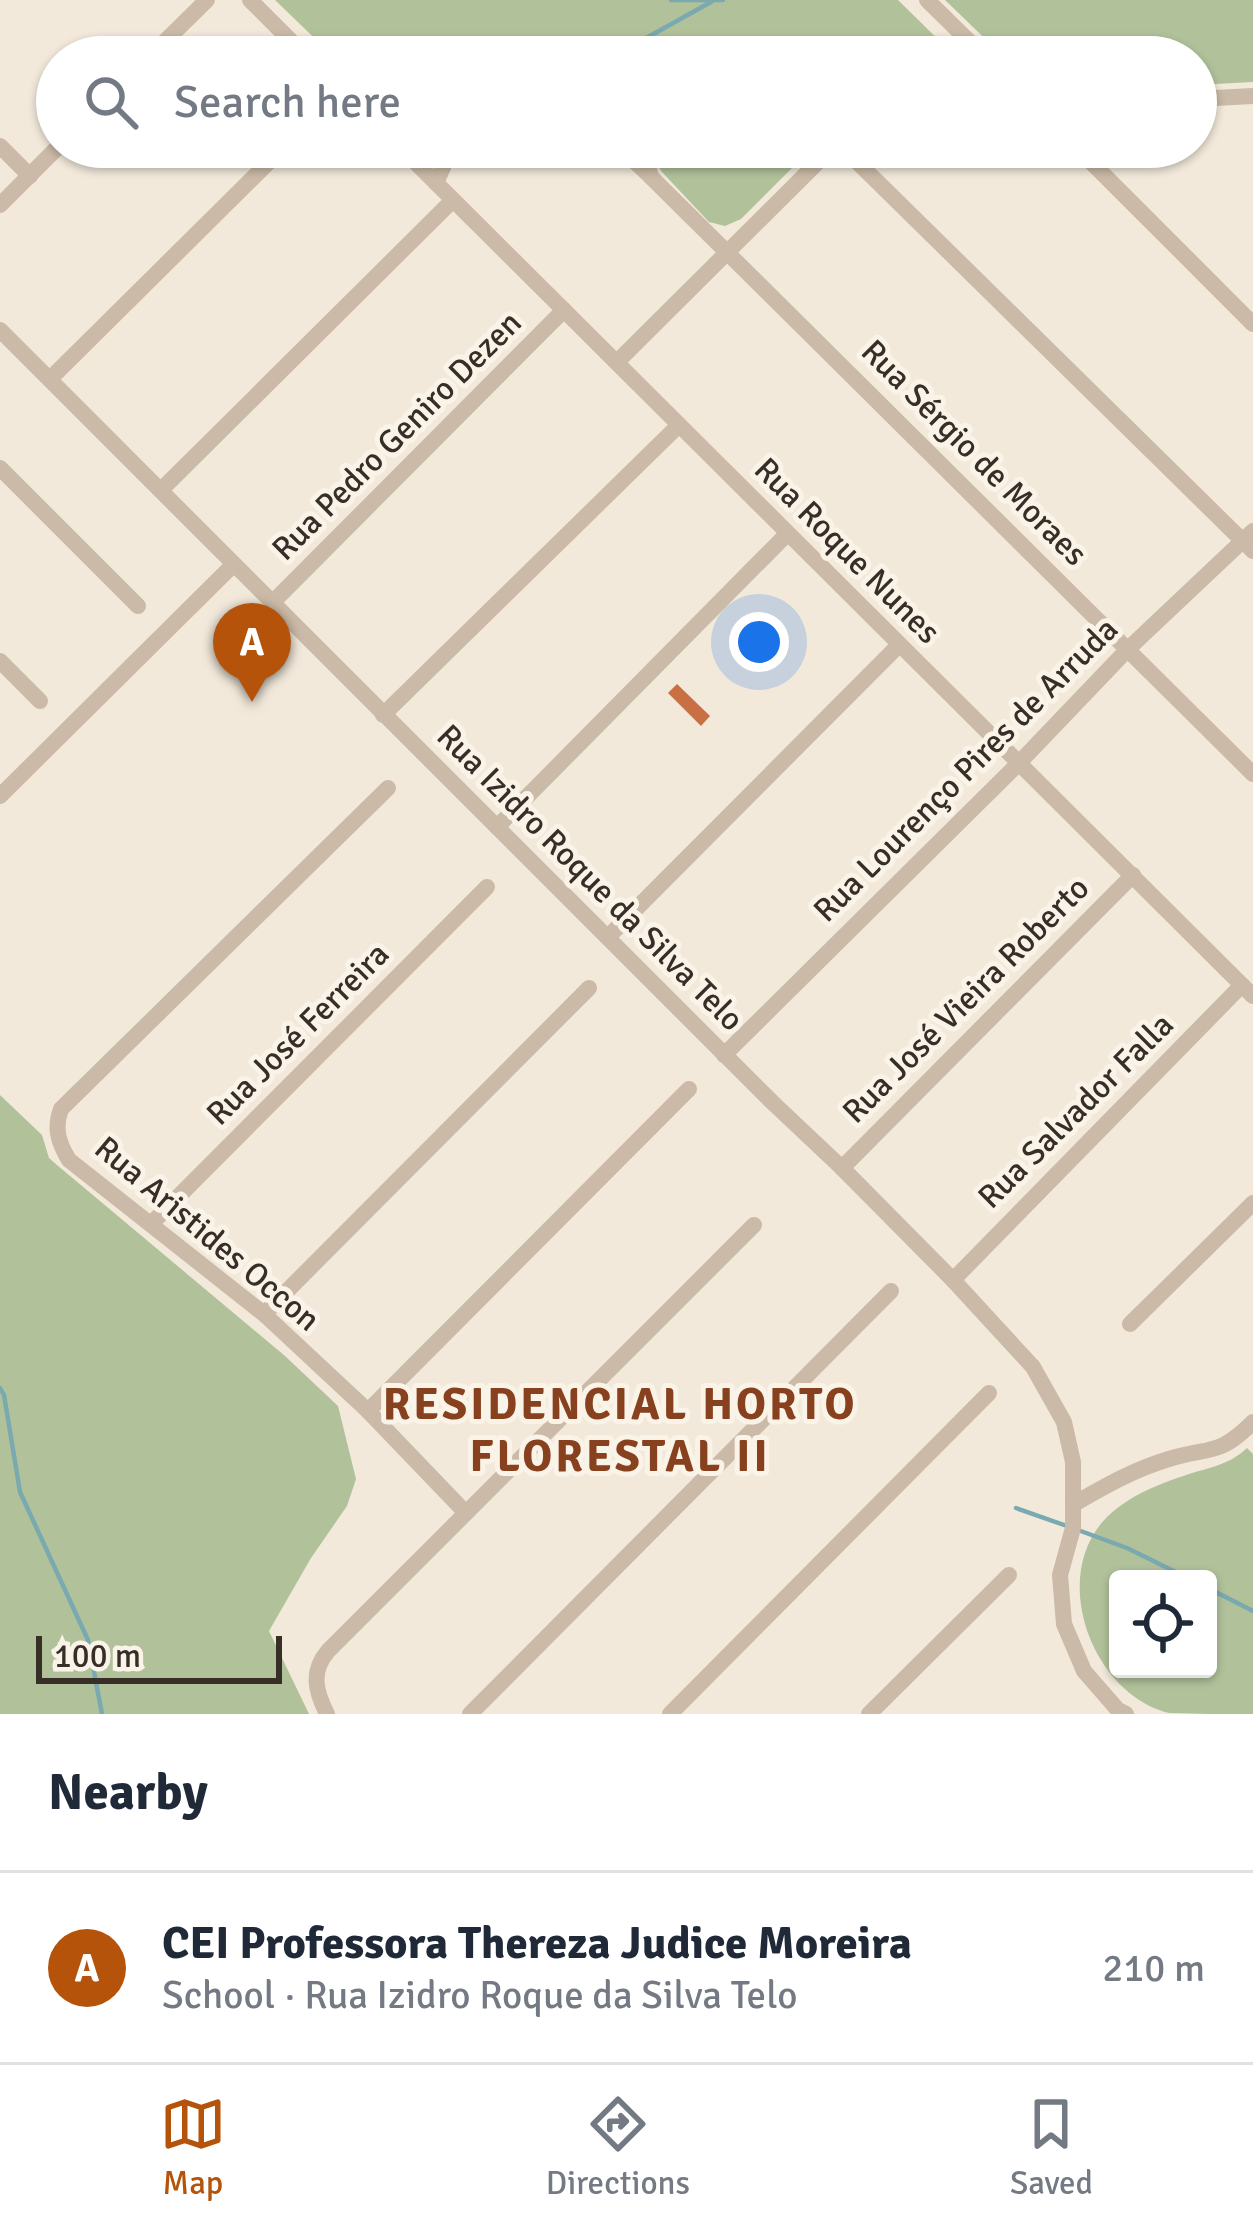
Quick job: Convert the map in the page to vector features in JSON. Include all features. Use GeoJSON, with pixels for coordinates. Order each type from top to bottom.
{"type":"FeatureCollection","features":[{"type":"Feature","properties":{"kind":"street"},"geometry":{"type":"LineString","coordinates":[[170,36],[207,0]]}},
{"type":"Feature","properties":{"kind":"street"},"geometry":{"type":"LineString","coordinates":[[250,0],[286,36]]}},
{"type":"Feature","properties":{"kind":"street"},"geometry":{"type":"LineString","coordinates":[[927,0],[962,36]]}},
{"type":"Feature","properties":{"kind":"street"},"geometry":{"type":"LineString","coordinates":[[1217,98],[1253,96]]}},
{"type":"Feature","properties":{"kind":"street"},"geometry":{"type":"LineString","coordinates":[[0,146],[30,176]]}},
{"type":"Feature","properties":{"kind":"street"},"geometry":{"type":"LineString","coordinates":[[0,206],[38,168]]}},
{"type":"Feature","properties":{"kind":"street"},"geometry":{"type":"LineString","coordinates":[[50,380],[263,168]]}},
{"type":"Feature","properties":{"kind":"street","name":"Rua Roque Nunes"},"geometry":{"type":"LineString","coordinates":[[420,168],[1248,990]]}},
{"type":"Feature","properties":{"kind":"street"},"geometry":{"type":"LineString","coordinates":[[436,184],[443,168]]}},
{"type":"Feature","properties":{"kind":"street","name":"Rua Sérgio de Moraes"},"geometry":{"type":"LineString","coordinates":[[642,168],[1253,774]]}},
{"type":"Feature","properties":{"kind":"street"},"geometry":{"type":"LineString","coordinates":[[649,168],[651,177]]}},
{"type":"Feature","properties":{"kind":"street"},"geometry":{"type":"LineString","coordinates":[[616,362],[810,168]]}},
{"type":"Feature","properties":{"kind":"street"},"geometry":{"type":"LineString","coordinates":[[872,168],[1250,541]]}},
{"type":"Feature","properties":{"kind":"street"},"geometry":{"type":"LineString","coordinates":[[1104,168],[1253,324]]}},
{"type":"Feature","properties":{"kind":"street"},"geometry":{"type":"LineString","coordinates":[[160,490],[452,201]]}},
{"type":"Feature","properties":{"kind":"street","name":"Rua Pedro Geniro Dezen"},"geometry":{"type":"LineString","coordinates":[[272,604],[564,310]]}},
{"type":"Feature","properties":{"kind":"street","name":"Rua Izidro Roque da Silva Telo"},"geometry":{"type":"LineString","coordinates":[[0,330],[842,1168],[1033,1367],[1064,1422],[1073,1462],[1073,1528],[1060,1575],[1064,1624],[1084,1671],[1118,1711],[1126,1714]]}},
{"type":"Feature","properties":{"kind":"street"},"geometry":{"type":"LineString","coordinates":[[383,715],[679,425]]}},
{"type":"Feature","properties":{"kind":"street"},"geometry":{"type":"LineString","coordinates":[[0,468],[138,606]]}},
{"type":"Feature","properties":{"kind":"street"},"geometry":{"type":"LineString","coordinates":[[497,827],[787,534]]}},
{"type":"Feature","properties":{"kind":"street","name":"Rua Lourenço Pires de Arruda"},"geometry":{"type":"LineString","coordinates":[[724,1055],[1128,649],[1250,541]]}},
{"type":"Feature","properties":{"kind":"street"},"geometry":{"type":"LineString","coordinates":[[0,796],[233,565]]}},
{"type":"Feature","properties":{"kind":"street"},"geometry":{"type":"LineString","coordinates":[[608,938],[898,645]]}},
{"type":"Feature","properties":{"kind":"street"},"geometry":{"type":"LineString","coordinates":[[0,661],[40,701]]}},
{"type":"Feature","properties":{"kind":"street","name":"Rua Aristides Occon"},"geometry":{"type":"LineString","coordinates":[[388,788],[62,1108],[57,1135],[69,1160],[263,1314],[368,1411],[466,1513]]}},
{"type":"Feature","properties":{"kind":"street","name":"Rua José Vieira Roberto"},"geometry":{"type":"LineString","coordinates":[[842,1168],[1133,875]]}},
{"type":"Feature","properties":{"kind":"street","name":"Rua José Ferreira"},"geometry":{"type":"LineString","coordinates":[[152,1223],[487,887]]}},
{"type":"Feature","properties":{"kind":"street"},"geometry":{"type":"LineString","coordinates":[[263,1314],[590,988]]}},
{"type":"Feature","properties":{"kind":"street","name":"Rua Salvador Falla"},"geometry":{"type":"LineString","coordinates":[[953,1280],[1248,990]]}},
{"type":"Feature","properties":{"kind":"street"},"geometry":{"type":"LineString","coordinates":[[368,1411],[689,1089]]}},
{"type":"Feature","properties":{"kind":"street"},"geometry":{"type":"LineString","coordinates":[[1130,1324],[1253,1202]]}},
{"type":"Feature","properties":{"kind":"street"},"geometry":{"type":"LineString","coordinates":[[328,1714],[316,1688],[320,1661],[754,1225]]}},
{"type":"Feature","properties":{"kind":"street"},"geometry":{"type":"LineString","coordinates":[[470,1714],[891,1291]]}},
{"type":"Feature","properties":{"kind":"street"},"geometry":{"type":"LineString","coordinates":[[670,1714],[989,1393]]}},
{"type":"Feature","properties":{"kind":"street"},"geometry":{"type":"LineString","coordinates":[[1075,1504],[1113,1480],[1169,1459],[1222,1448],[1253,1422]]}},
{"type":"Feature","properties":{"kind":"street"},"geometry":{"type":"LineString","coordinates":[[869,1714],[1009,1575]]}},
{"type":"Feature","properties":{"kind":"green space"},"geometry":{"type":"Polygon","coordinates":[[[275,0],[898,0],[935,36],[312,36],[275,0]]]}},
{"type":"Feature","properties":{"kind":"green space"},"geometry":{"type":"Polygon","coordinates":[[[945,0],[1253,0],[1253,82],[1217,84],[1217,36],[982,36],[945,0]]]}},
{"type":"Feature","properties":{"kind":"green space"},"geometry":{"type":"Polygon","coordinates":[[[659,168],[792,168],[741,219],[725,226],[709,222],[659,168]]]}},
{"type":"Feature","properties":{"kind":"green space"},"geometry":{"type":"Polygon","coordinates":[[[0,1095],[42,1135],[49,1158],[338,1406],[356,1479],[347,1506],[269,1631],[309,1714],[0,1714],[0,1095]]]}},
{"type":"Feature","properties":{"kind":"green space"},"geometry":{"type":"Polygon","coordinates":[[[1247,1448],[1253,1454],[1253,1714],[1169,1713],[1142,1702],[1115,1678],[1217,1678],[1217,1570],[1109,1570],[1109,1670],[1087,1630],[1080,1600],[1081,1570],[1090,1542],[1116,1509],[1156,1486],[1219,1465],[1247,1448]]]}},
{"type":"Feature","properties":{"kind":"building"},"geometry":{"type":"Polygon","coordinates":[[[677,684],[710,716],[701,726],[668,693],[677,684]]]}},
{"type":"Feature","properties":{"kind":"waterway"},"geometry":{"type":"LineString","coordinates":[[671,0],[723,0]]}},
{"type":"Feature","properties":{"kind":"waterway"},"geometry":{"type":"LineString","coordinates":[[650,36],[711,2]]}},
{"type":"Feature","properties":{"kind":"waterway"},"geometry":{"type":"LineString","coordinates":[[0,1388],[20,1492],[88,1640],[102,1714]]}},
{"type":"Feature","properties":{"kind":"waterway"},"geometry":{"type":"LineString","coordinates":[[1016,1508],[1067,1526]]}},
{"type":"Feature","properties":{"kind":"waterway"},"geometry":{"type":"LineString","coordinates":[[1078,1530],[1172,1570]]}},
{"type":"Feature","properties":{"kind":"waterway"},"geometry":{"type":"LineString","coordinates":[[1217,1593],[1253,1611]]}},
{"type":"Feature","properties":{"kind":"place","name":"CEI Professora Thereza Judice Moreira"},"geometry":{"type":"Point","coordinates":[252,702]}},
{"type":"Feature","properties":{"kind":"district","name":"RESIDENCIAL HORTO FLORESTAL II"},"geometry":{"type":"Point","coordinates":[620,1430]}}]}
